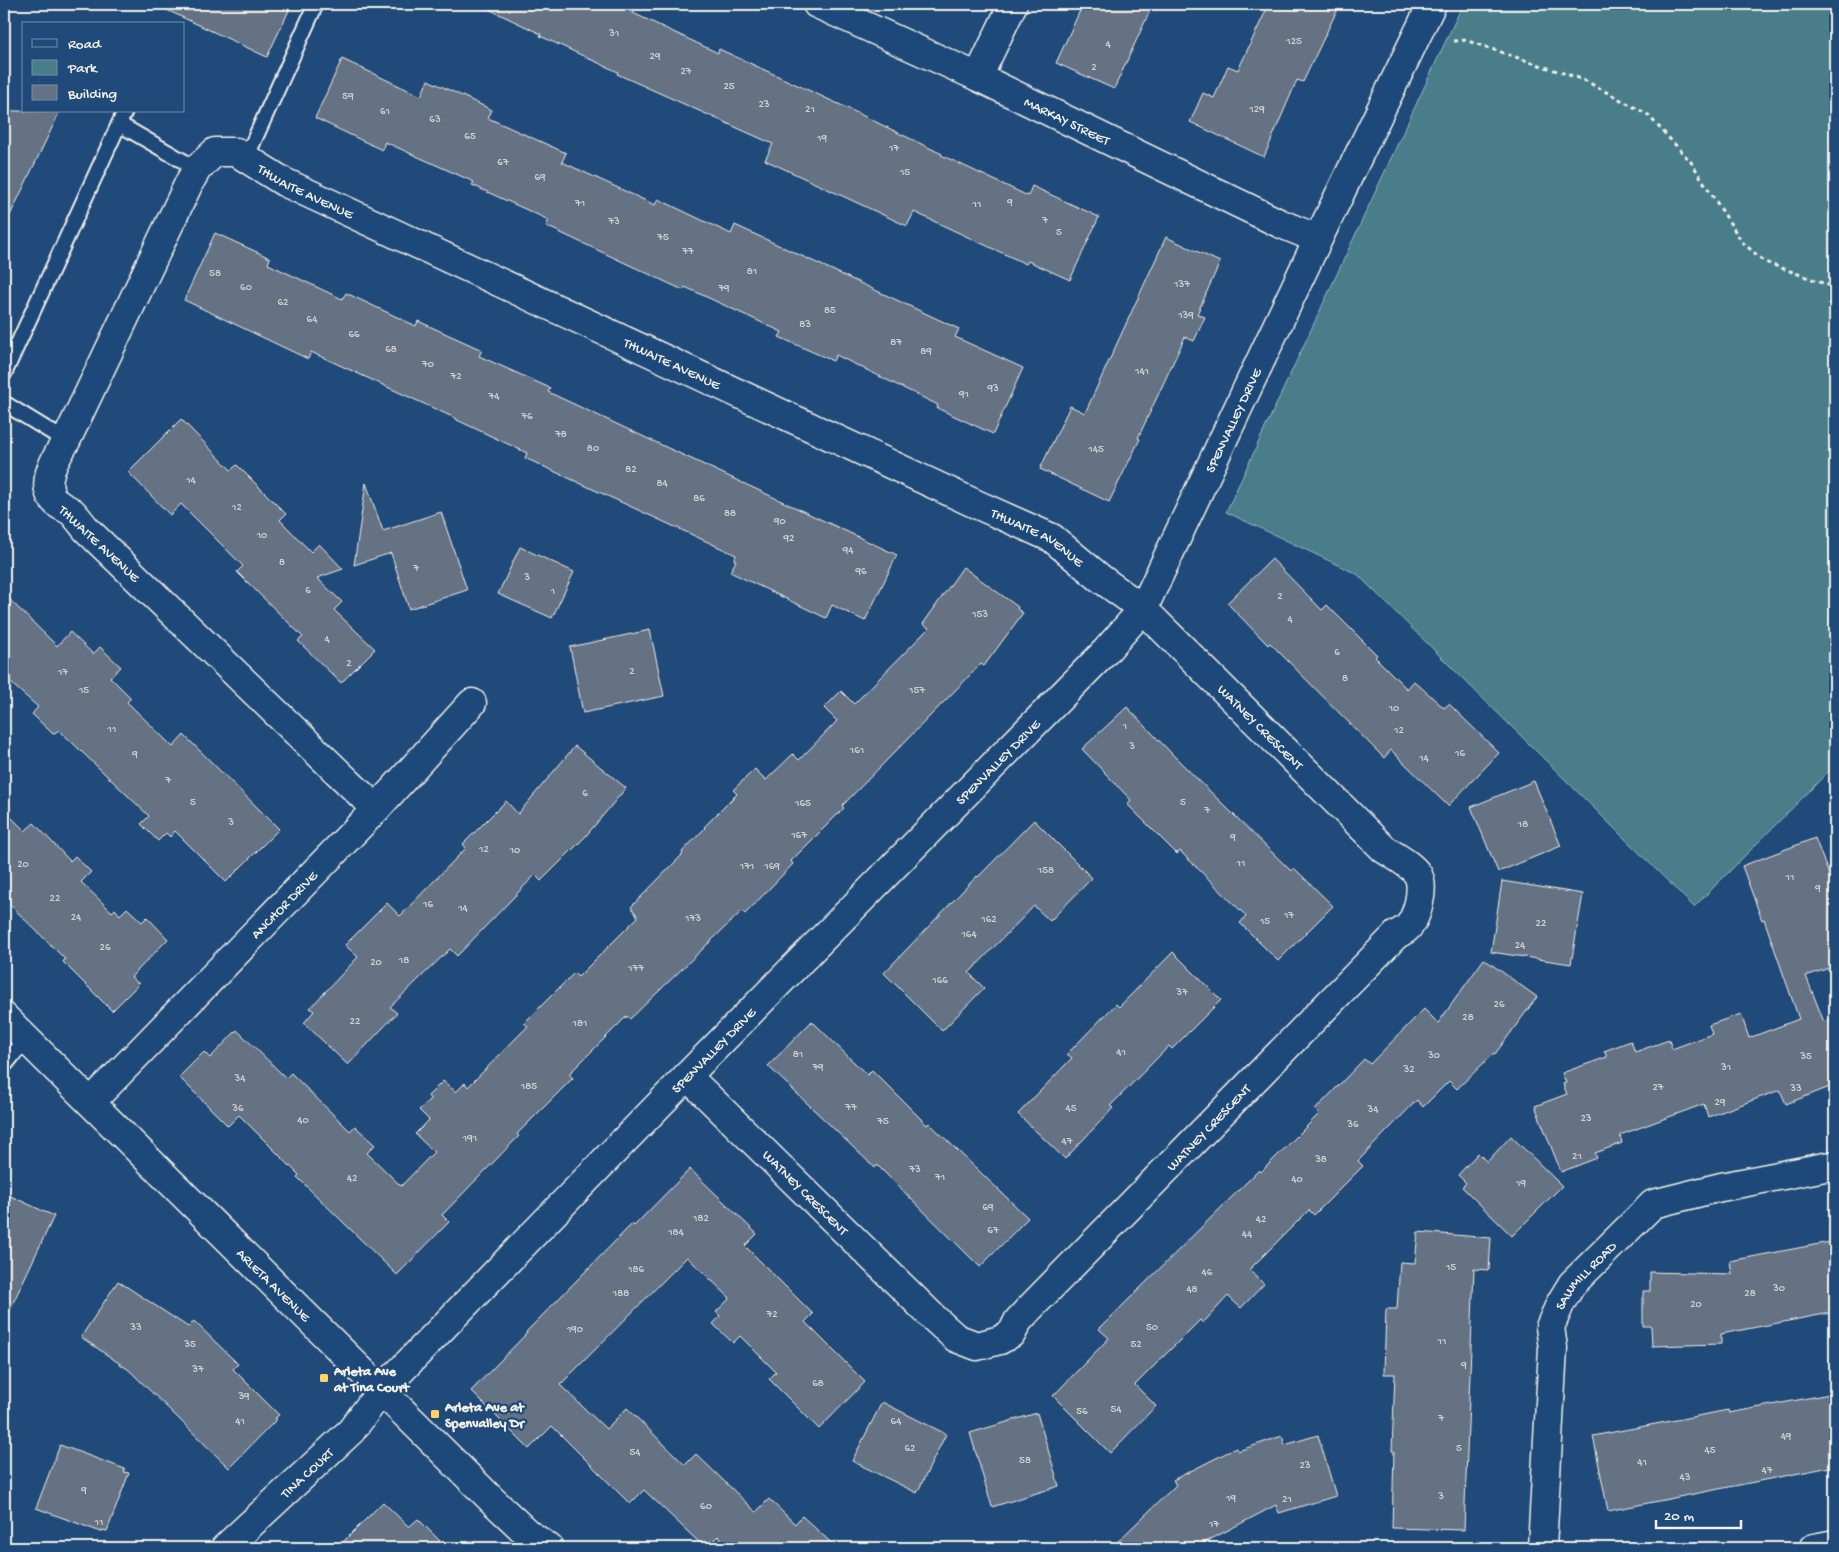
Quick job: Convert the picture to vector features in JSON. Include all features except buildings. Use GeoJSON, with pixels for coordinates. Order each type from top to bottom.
{"type":"FeatureCollection","features":[{"type":"Feature","properties":{"kind":"street","name":"MARKAY STREET"},"geometry":{"type":"LineString","coordinates":[[817,4],[978,77],[1278,223],[1318,239]]}},
{"type":"Feature","properties":{"kind":"street"},"geometry":{"type":"LineString","coordinates":[[978,77],[1013,4]]}},
{"type":"Feature","properties":{"kind":"street","name":"SPENVALLEY DRIVE"},"geometry":{"type":"LineString","coordinates":[[381,1391],[687,1076],[1105,652],[1143,609],[1318,239],[1432,4]]}},
{"type":"Feature","properties":{"kind":"street","name":"THWAITE AVENUE"},"geometry":{"type":"LineString","coordinates":[[376,809],[87,530],[72,513],[58,504],[48,489],[49,476],[54,460],[66,441],[164,231],[197,169],[215,152],[236,152],[284,182],[1052,538],[1100,578],[1143,609]]}},
{"type":"Feature","properties":{"kind":"street","name":"WATNEY CRESCENT"},"geometry":{"type":"LineString","coordinates":[[687,1076],[956,1338],[977,1346],[1000,1340],[1012,1333],[1018,1321],[1036,1302],[1396,935],[1407,928],[1416,913],[1421,889],[1417,874],[1405,863],[1384,849],[1143,609]]}},
{"type":"Feature","properties":{"kind":"street","name":"ANCHOR DRIVE"},"geometry":{"type":"LineString","coordinates":[[91,1102],[376,809],[472,703]]}},
{"type":"Feature","properties":{"kind":"street","name":"ARLETA AVENUE"},"geometry":{"type":"LineString","coordinates":[[4,1017],[492,1500],[526,1532],[549,1548]]}},
{"type":"Feature","properties":{"kind":"street","name":"SAWMILL ROAD"},"geometry":{"type":"LineString","coordinates":[[1542,1548],[1553,1348],[1550,1327],[1561,1302],[1572,1284],[1653,1204],[1721,1187],[1835,1165]]}},
{"type":"Feature","properties":{"kind":"street","name":"TINA COURT"},"geometry":{"type":"LineString","coordinates":[[225,1548],[351,1430],[381,1391]]}},
{"type":"Feature","properties":{"kind":"street"},"geometry":{"type":"LineString","coordinates":[[1814,1548],[1835,1544]]}},
{"type":"Feature","properties":{"kind":"lane"},"geometry":{"type":"LineString","coordinates":[[246,158],[316,4]]}},
{"type":"Feature","properties":{"kind":"lane"},"geometry":{"type":"LineString","coordinates":[[4,374],[122,118],[197,169]]}},
{"type":"Feature","properties":{"kind":"lane"},"geometry":{"type":"LineString","coordinates":[[4,403],[66,441]]}},
{"type":"Feature","properties":{"kind":"lane"},"geometry":{"type":"LineString","coordinates":[[4,1066],[26,1039]]}},
{"type":"Feature","properties":{"kind":"path"},"geometry":{"type":"LineString","coordinates":[[1454,41],[1465,40],[1584,80],[1648,114],[1691,162],[1742,242],[1765,262],[1831,286],[1835,291]]}},
{"type":"Feature","properties":{"kind":"green space"},"geometry":{"type":"Polygon","coordinates":[[[1463,4],[1835,4],[1835,765],[1694,907],[1357,574],[1226,512],[1463,4]]]}},
{"type":"Feature","properties":{"kind":"place","name":"Arleta Ave at Tina Court"},"geometry":{"type":"Point","coordinates":[324,1378]}},
{"type":"Feature","properties":{"kind":"place","name":"Arleta Ave at Spenvalley Dr"},"geometry":{"type":"Point","coordinates":[435,1414]}}]}
